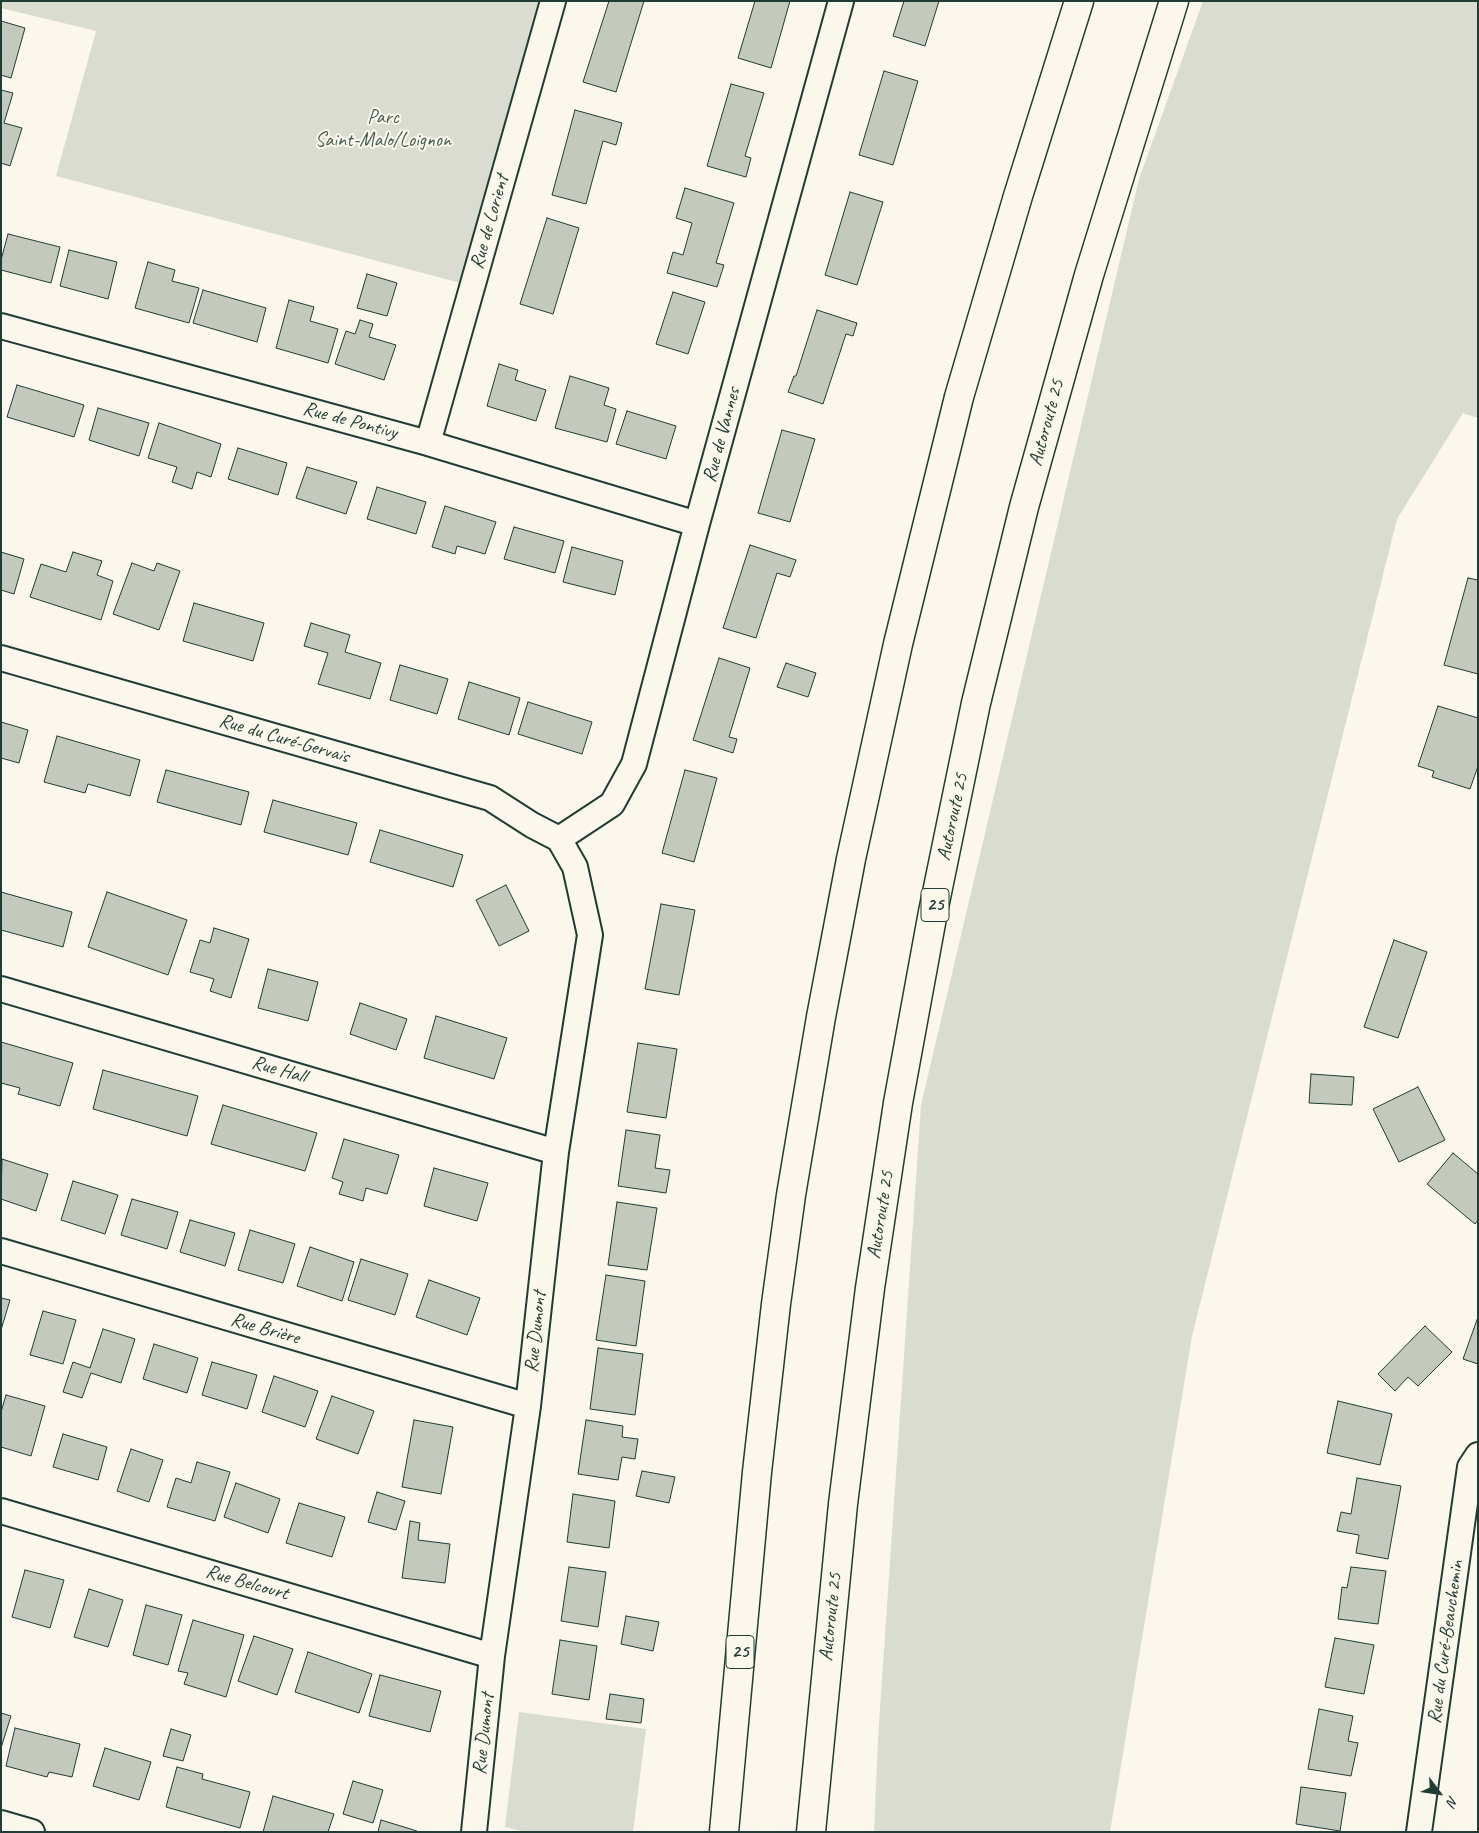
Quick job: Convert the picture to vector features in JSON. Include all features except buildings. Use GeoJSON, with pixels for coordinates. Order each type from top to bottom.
{"type":"FeatureCollection","features":[{"type":"Feature","properties":{"kind":"highway","name":"25"},"geometry":{"type":"LineString","coordinates":[[724,1832],[757,1472],[776,1304],[821,1017],[851,859],[898,644],[959,397],[1018,196],[1080,1]]}},
{"type":"Feature","properties":{"kind":"highway","name":"Autoroute 25"},"geometry":{"type":"LineString","coordinates":[[811,1832],[842,1514],[869,1297],[898,1103],[935,902],[976,703],[1024,507],[1089,275],[1174,1]]}},
{"type":"Feature","properties":{"kind":"street","name":"Rue de Vannes"},"geometry":{"type":"LineString","coordinates":[[559,839],[612,804],[634,764],[697,524],[842,1]]}},
{"type":"Feature","properties":{"kind":"street","name":"Rue de Lorient"},"geometry":{"type":"LineString","coordinates":[[428,443],[547,3]]}},
{"type":"Feature","properties":{"kind":"street","name":"Rue de Pontivy"},"geometry":{"type":"LineString","coordinates":[[1,326],[428,443],[697,524]]}},
{"type":"Feature","properties":{"kind":"street","name":"Rue du Curé-Gervais"},"geometry":{"type":"LineString","coordinates":[[1,658],[490,798],[532,825],[559,839]]}},
{"type":"Feature","properties":{"kind":"street","name":"Rue Dumont"},"geometry":{"type":"LineString","coordinates":[[474,1832],[492,1656],[528,1406],[556,1152],[590,934],[575,867],[559,839]]}},
{"type":"Feature","properties":{"kind":"street","name":"Rue Hall"},"geometry":{"type":"LineString","coordinates":[[1,989],[556,1152]]}},
{"type":"Feature","properties":{"kind":"street","name":"Rue Brière"},"geometry":{"type":"LineString","coordinates":[[1,1251],[528,1406]]}},
{"type":"Feature","properties":{"kind":"street","name":"Rue du Curé-Beauchemin"},"geometry":{"type":"LineString","coordinates":[[1419,1832],[1470,1467],[1478,1455]]}},
{"type":"Feature","properties":{"kind":"street","name":"Rue Belcourt"},"geometry":{"type":"LineString","coordinates":[[1,1511],[492,1656]]}},
{"type":"Feature","properties":{"kind":"street"},"geometry":{"type":"LineString","coordinates":[[1,1823],[32,1832]]}},
{"type":"Feature","properties":{"kind":"green space","name":"Parc Saint-Malo/Loignon"},"geometry":{"type":"Polygon","coordinates":[[[1,1],[536,1],[551,6],[472,286],[56,176],[96,31],[1,8],[1,1]]]}},
{"type":"Feature","properties":{"kind":"green space"},"geometry":{"type":"Polygon","coordinates":[[[1203,1],[1478,1],[1478,418],[1463,413],[1397,519],[1192,1336],[1110,1832],[874,1832],[878,1738],[921,1105],[1139,179],[1203,1]]]}},
{"type":"Feature","properties":{"kind":"green space"},"geometry":{"type":"Polygon","coordinates":[[[519,1712],[646,1729],[633,1832],[526,1832],[505,1827],[519,1712]]]}}]}
